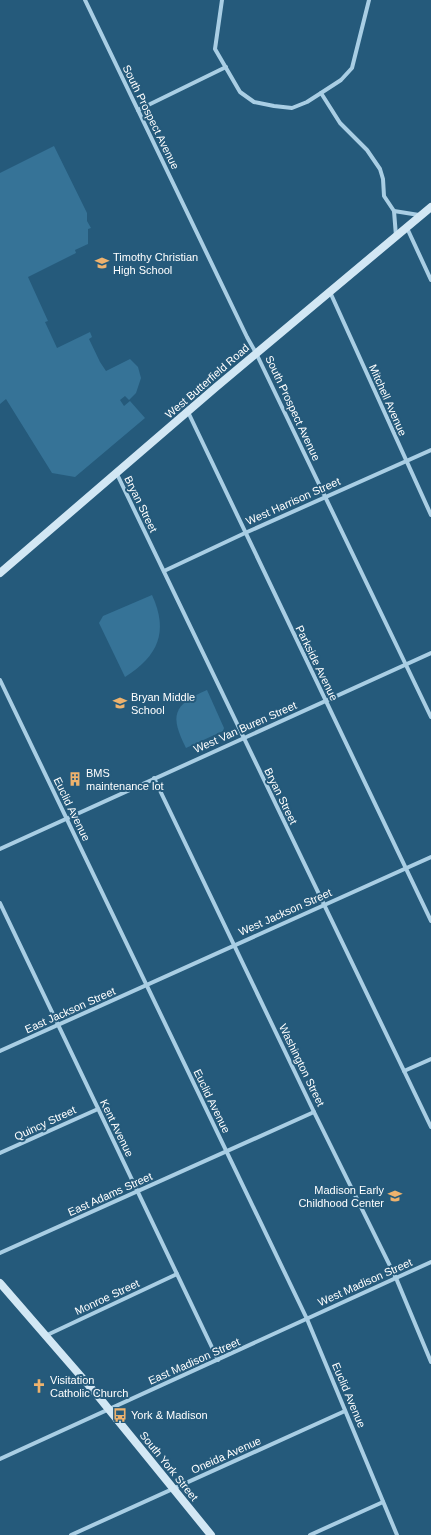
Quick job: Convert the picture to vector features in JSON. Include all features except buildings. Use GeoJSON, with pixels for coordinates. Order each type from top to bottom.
{"type":"FeatureCollection","features":[{"type":"Feature","properties":{"kind":"main road","name":"West Butterfield Road"},"geometry":{"type":"LineString","coordinates":[[0,573],[256,353],[431,207]]}},
{"type":"Feature","properties":{"kind":"main road","name":"South York Street"},"geometry":{"type":"LineString","coordinates":[[0,1283],[108,1410],[211,1535]]}},
{"type":"Feature","properties":{"kind":"street","name":"South Prospect Avenue"},"geometry":{"type":"LineString","coordinates":[[85,0],[431,717]]}},
{"type":"Feature","properties":{"kind":"street"},"geometry":{"type":"LineString","coordinates":[[222,0],[215,49],[240,92],[254,102],[292,108],[306,102],[341,80],[352,68],[369,0]]}},
{"type":"Feature","properties":{"kind":"street"},"geometry":{"type":"LineString","coordinates":[[138,110],[226,67]]}},
{"type":"Feature","properties":{"kind":"street"},"geometry":{"type":"LineString","coordinates":[[321,93],[340,123],[375,160],[380,169],[383,179],[384,196],[394,211],[396,237]]}},
{"type":"Feature","properties":{"kind":"street"},"geometry":{"type":"LineString","coordinates":[[394,211],[421,216]]}},
{"type":"Feature","properties":{"kind":"street"},"geometry":{"type":"LineString","coordinates":[[407,228],[431,280]]}},
{"type":"Feature","properties":{"kind":"street","name":"Mitchell Avenue"},"geometry":{"type":"LineString","coordinates":[[330,292],[431,515]]}},
{"type":"Feature","properties":{"kind":"street","name":"Parkside Avenue"},"geometry":{"type":"LineString","coordinates":[[188,412],[431,920]]}},
{"type":"Feature","properties":{"kind":"street","name":"West Harrison Street"},"geometry":{"type":"LineString","coordinates":[[164,571],[431,450]]}},
{"type":"Feature","properties":{"kind":"street","name":"Bryan Street"},"geometry":{"type":"LineString","coordinates":[[116,472],[431,1127]]}},
{"type":"Feature","properties":{"kind":"street","name":"West Van Buren Street"},"geometry":{"type":"LineString","coordinates":[[0,849],[431,653]]}},
{"type":"Feature","properties":{"kind":"street","name":"Euclid Avenue"},"geometry":{"type":"LineString","coordinates":[[0,680],[307,1319],[397,1535]]}},
{"type":"Feature","properties":{"kind":"street","name":"Washington Street"},"geometry":{"type":"LineString","coordinates":[[154,778],[314,1112],[396,1278],[431,1362]]}},
{"type":"Feature","properties":{"kind":"street","name":"West Jackson Street"},"geometry":{"type":"LineString","coordinates":[[147,985],[431,856]]}},
{"type":"Feature","properties":{"kind":"street","name":"Kent Avenue"},"geometry":{"type":"LineString","coordinates":[[0,903],[218,1360]]}},
{"type":"Feature","properties":{"kind":"street","name":"East Jackson Street"},"geometry":{"type":"LineString","coordinates":[[0,1051],[147,985]]}},
{"type":"Feature","properties":{"kind":"street"},"geometry":{"type":"LineString","coordinates":[[404,1071],[431,1059]]}},
{"type":"Feature","properties":{"kind":"street","name":"Quincy Street"},"geometry":{"type":"LineString","coordinates":[[0,1154],[98,1108]]}},
{"type":"Feature","properties":{"kind":"street","name":"East Adams Street"},"geometry":{"type":"LineString","coordinates":[[0,1253],[314,1112]]}},
{"type":"Feature","properties":{"kind":"street","name":"West Madison Street"},"geometry":{"type":"LineString","coordinates":[[307,1319],[431,1262]]}},
{"type":"Feature","properties":{"kind":"street","name":"Monroe Street"},"geometry":{"type":"LineString","coordinates":[[45,1336],[177,1274]]}},
{"type":"Feature","properties":{"kind":"street","name":"East Madison Street"},"geometry":{"type":"LineString","coordinates":[[0,1459],[307,1319]]}},
{"type":"Feature","properties":{"kind":"street","name":"Oneida Avenue"},"geometry":{"type":"LineString","coordinates":[[71,1535],[345,1411]]}},
{"type":"Feature","properties":{"kind":"street"},"geometry":{"type":"LineString","coordinates":[[310,1535],[383,1502]]}},
{"type":"Feature","properties":{"kind":"shaded area"},"geometry":{"type":"Polygon","coordinates":[[[54,146],[87,213],[87,221],[91,228],[88,229],[88,244],[75,250],[76,253],[28,277],[48,321],[45,322],[57,348],[90,332],[92,337],[89,339],[106,371],[130,359],[138,367],[141,378],[136,393],[129,400],[125,396],[120,400],[124,406],[130,401],[145,418],[75,477],[52,473],[6,399],[0,404],[0,173],[54,146]]]}},
{"type":"Feature","properties":{"kind":"shaded area"},"geometry":{"type":"Polygon","coordinates":[[[152,595],[160,620],[160,632],[157,642],[153,652],[146,661],[125,677],[99,623],[103,616],[152,595]]]}},
{"type":"Feature","properties":{"kind":"shaded area"},"geometry":{"type":"Polygon","coordinates":[[[207,690],[224,728],[223,731],[186,748],[178,728],[176,720],[177,713],[187,701],[195,695],[207,690]]]}},
{"type":"Feature","properties":{"kind":"place","name":"Timothy Christian High School"},"geometry":{"type":"Point","coordinates":[102,263]}},
{"type":"Feature","properties":{"kind":"place","name":"Bryan Middle School"},"geometry":{"type":"Point","coordinates":[120,703]}},
{"type":"Feature","properties":{"kind":"place","name":"BMS maintenance lot"},"geometry":{"type":"Point","coordinates":[75,779]}},
{"type":"Feature","properties":{"kind":"place","name":"Madison Early Childhood Center"},"geometry":{"type":"Point","coordinates":[395,1196]}},
{"type":"Feature","properties":{"kind":"place","name":"Visitation Catholic Church"},"geometry":{"type":"Point","coordinates":[39,1386]}},
{"type":"Feature","properties":{"kind":"place","name":"York & Madison"},"geometry":{"type":"Point","coordinates":[120,1415]}}]}
